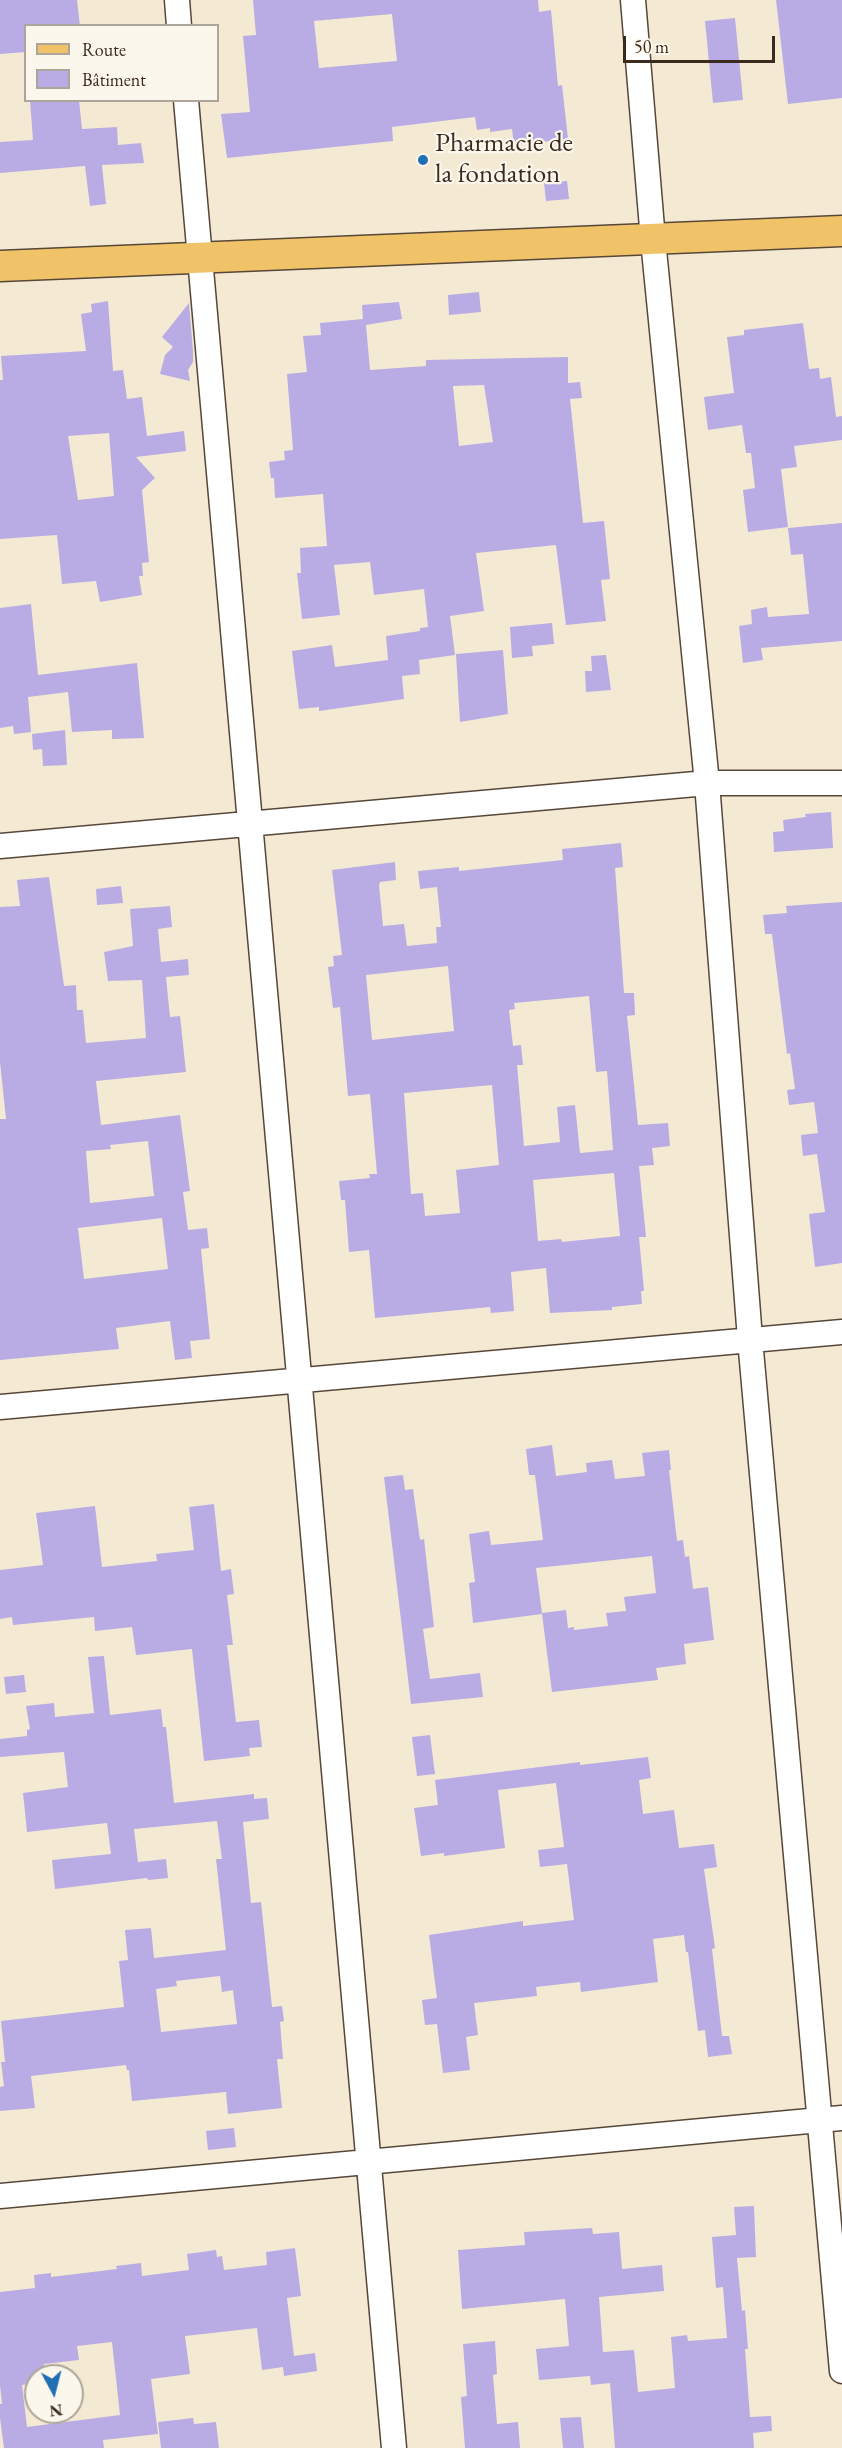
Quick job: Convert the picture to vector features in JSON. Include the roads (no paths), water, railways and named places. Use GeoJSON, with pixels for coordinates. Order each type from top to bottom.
{"type":"FeatureCollection","features":[{"type":"Feature","properties":{"kind":"main road"},"geometry":{"type":"LineString","coordinates":[[0,266],[842,231]]}},
{"type":"Feature","properties":{"kind":"street"},"geometry":{"type":"LineString","coordinates":[[177,0],[179,24]]}},
{"type":"Feature","properties":{"kind":"street"},"geometry":{"type":"LineString","coordinates":[[633,0],[653,240],[706,783],[750,1340],[831,2119],[842,2371]]}},
{"type":"Feature","properties":{"kind":"street"},"geometry":{"type":"LineString","coordinates":[[186,102],[394,2448]]}},
{"type":"Feature","properties":{"kind":"street"},"geometry":{"type":"LineString","coordinates":[[0,846],[706,783],[842,783]]}},
{"type":"Feature","properties":{"kind":"street"},"geometry":{"type":"LineString","coordinates":[[0,1407],[842,1332]]}},
{"type":"Feature","properties":{"kind":"street"},"geometry":{"type":"LineString","coordinates":[[0,2196],[831,2119]]}},
{"type":"Feature","properties":{"kind":"place","name":"Pharmacie de la fondation"},"geometry":{"type":"Point","coordinates":[423,160]}}]}
